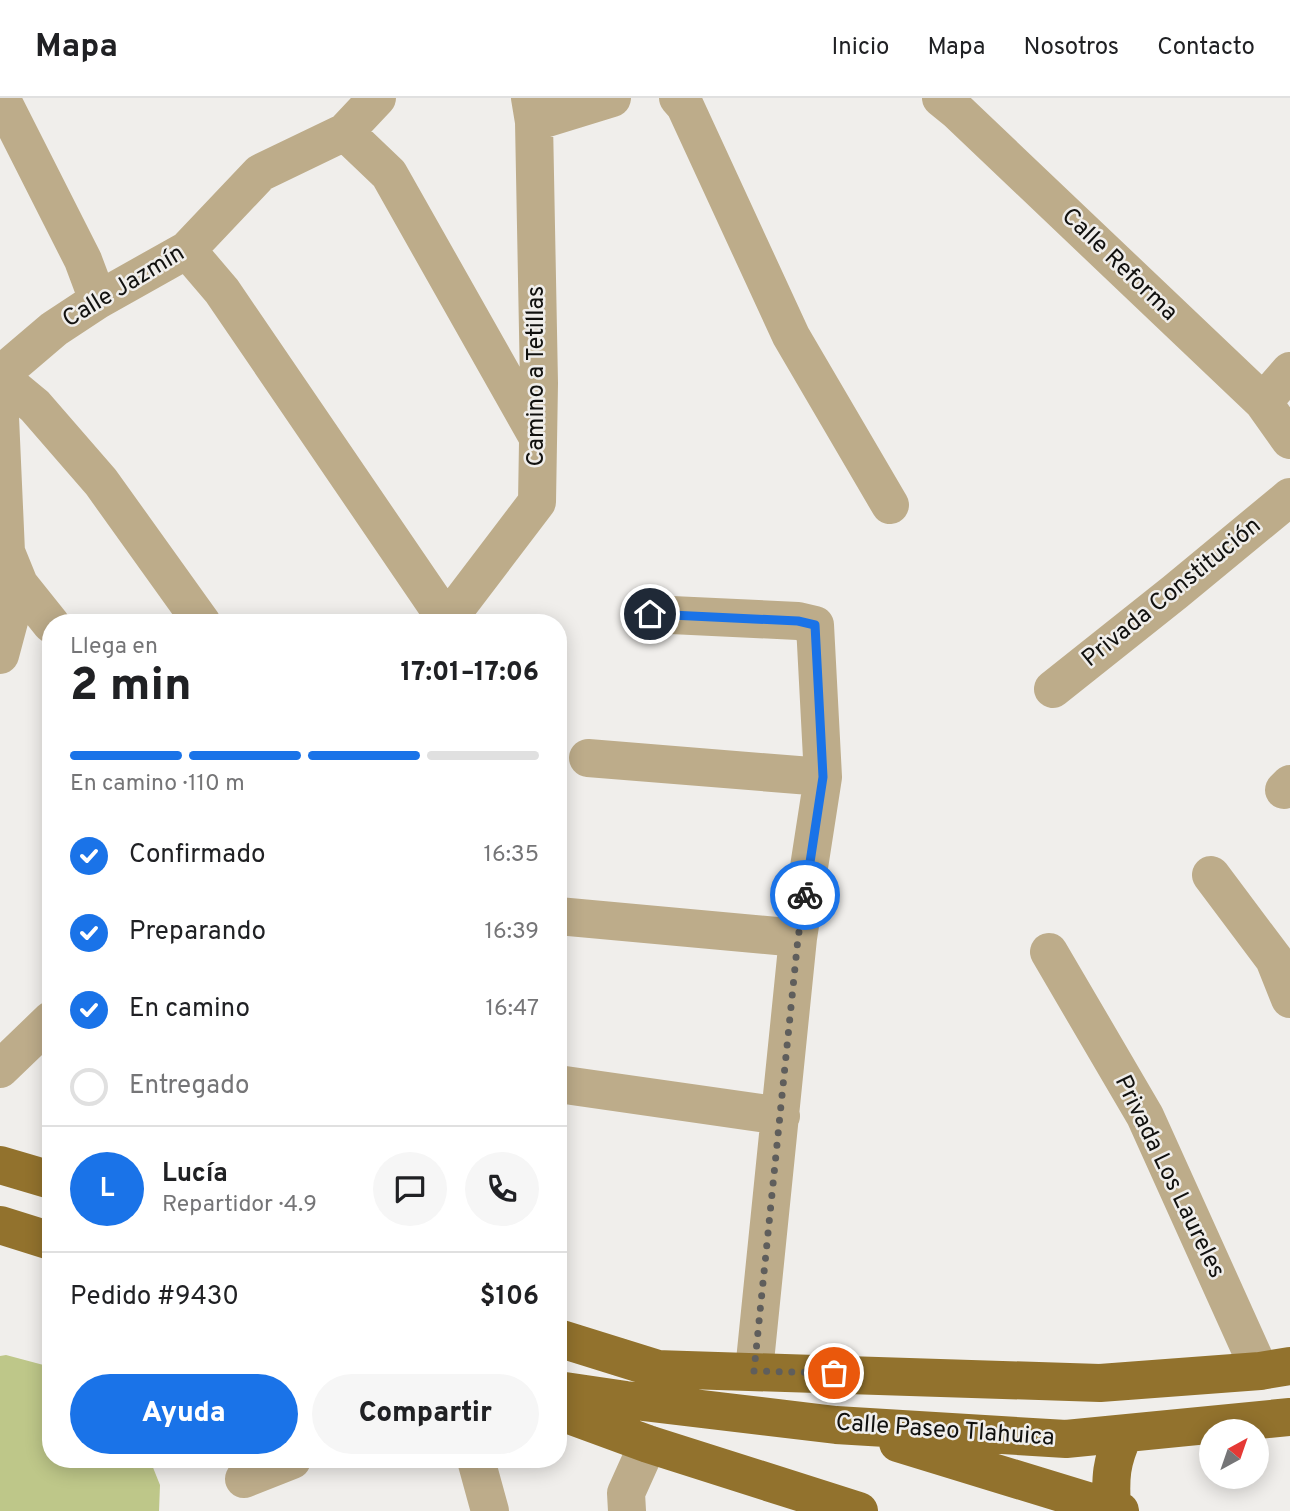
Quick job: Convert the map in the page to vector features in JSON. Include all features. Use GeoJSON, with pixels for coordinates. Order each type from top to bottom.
{"type":"FeatureCollection","features":[{"type":"Feature","properties":{"kind":"main road"},"geometry":{"type":"LineString","coordinates":[[0,1165],[42,1177]]}},
{"type":"Feature","properties":{"kind":"main road"},"geometry":{"type":"LineString","coordinates":[[0,1226],[42,1238]]}},
{"type":"Feature","properties":{"kind":"main road"},"geometry":{"type":"LineString","coordinates":[[567,1341],[836,1425],[1053,1500],[1116,1510],[1110,1478],[1115,1453],[1124,1434]]}},
{"type":"Feature","properties":{"kind":"main road","name":"Calle Paseo Tlahuica"},"geometry":{"type":"LineString","coordinates":[[656,1369],[1100,1383],[1275,1368]]}},
{"type":"Feature","properties":{"kind":"main road"},"geometry":{"type":"LineString","coordinates":[[1053,1500],[1066,1439],[1100,1383]]}},
{"type":"Feature","properties":{"kind":"main road","name":"Calle Paseo Tlahuica"},"geometry":{"type":"LineString","coordinates":[[567,1391],[836,1425],[1066,1439],[1290,1417]]}},
{"type":"Feature","properties":{"kind":"main road"},"geometry":{"type":"LineString","coordinates":[[567,1414],[648,1444],[859,1511]]}},
{"type":"Feature","properties":{"kind":"street"},"geometry":{"type":"LineString","coordinates":[[1,98],[83,260],[98,300]]}},
{"type":"Feature","properties":{"kind":"street","name":"Calle Jazmín"},"geometry":{"type":"LineString","coordinates":[[0,376],[54,329],[98,300],[187,250],[260,173],[345,132],[377,98]]}},
{"type":"Feature","properties":{"kind":"street"},"geometry":{"type":"LineString","coordinates":[[532,110],[612,98]]}},
{"type":"Feature","properties":{"kind":"street"},"geometry":{"type":"LineString","coordinates":[[678,98],[685,106],[791,336],[890,505]]}},
{"type":"Feature","properties":{"kind":"street","name":"Calle Reforma"},"geometry":{"type":"LineString","coordinates":[[941,98],[1263,402],[1290,440]]}},
{"type":"Feature","properties":{"kind":"street","name":"Camino a Tetillas"},"geometry":{"type":"LineString","coordinates":[[452,614],[537,502],[532,110]]}},
{"type":"Feature","properties":{"kind":"street"},"geometry":{"type":"LineString","coordinates":[[345,132],[388,173],[538,437]]}},
{"type":"Feature","properties":{"kind":"street"},"geometry":{"type":"LineString","coordinates":[[187,250],[222,292],[441,614]]}},
{"type":"Feature","properties":{"kind":"street"},"geometry":{"type":"LineString","coordinates":[[1263,402],[1290,371]]}},
{"type":"Feature","properties":{"kind":"street"},"geometry":{"type":"LineString","coordinates":[[0,376],[35,406],[101,482],[196,614]]}},
{"type":"Feature","properties":{"kind":"street"},"geometry":{"type":"LineString","coordinates":[[0,417],[8,563],[0,655]]}},
{"type":"Feature","properties":{"kind":"street","name":"Privada Constitución"},"geometry":{"type":"LineString","coordinates":[[1053,689],[1290,497]]}},
{"type":"Feature","properties":{"kind":"street"},"geometry":{"type":"LineString","coordinates":[[8,563],[43,614]]}},
{"type":"Feature","properties":{"kind":"street"},"geometry":{"type":"LineString","coordinates":[[650,614],[798,621],[815,625],[823,777],[798,938],[754,1371]]}},
{"type":"Feature","properties":{"kind":"street"},"geometry":{"type":"LineString","coordinates":[[588,758],[823,777]]}},
{"type":"Feature","properties":{"kind":"street"},"geometry":{"type":"LineString","coordinates":[[1211,876],[1275,959],[1290,999]]}},
{"type":"Feature","properties":{"kind":"street"},"geometry":{"type":"LineString","coordinates":[[567,917],[798,938]]}},
{"type":"Feature","properties":{"kind":"street","name":"Privada Los Laureles"},"geometry":{"type":"LineString","coordinates":[[1049,951],[1145,1116],[1275,1368]]}},
{"type":"Feature","properties":{"kind":"street"},"geometry":{"type":"LineString","coordinates":[[0,1069],[42,1029]]}},
{"type":"Feature","properties":{"kind":"street"},"geometry":{"type":"LineString","coordinates":[[567,1084],[781,1116]]}},
{"type":"Feature","properties":{"kind":"street"},"geometry":{"type":"LineString","coordinates":[[627,1511],[626,1493],[648,1444]]}},
{"type":"Feature","properties":{"kind":"street"},"geometry":{"type":"LineString","coordinates":[[244,1479],[272,1468]]}},
{"type":"Feature","properties":{"kind":"street"},"geometry":{"type":"LineString","coordinates":[[478,1468],[490,1511]]}},
{"type":"Feature","properties":{"kind":"green space"},"geometry":{"type":"Polygon","coordinates":[[[6,1355],[42,1365],[42,1468],[153,1468],[160,1485],[159,1511],[0,1511],[0,1356],[6,1355]]]}},
{"type":"Feature","properties":{"kind":"way so far"},"geometry":{"type":"LineString","coordinates":[[805,895],[798,938],[754,1371],[834,1373]]}},
{"type":"Feature","properties":{"kind":"route"},"geometry":{"type":"LineString","coordinates":[[650,614],[798,621],[815,625],[823,777],[805,895]]}}]}
